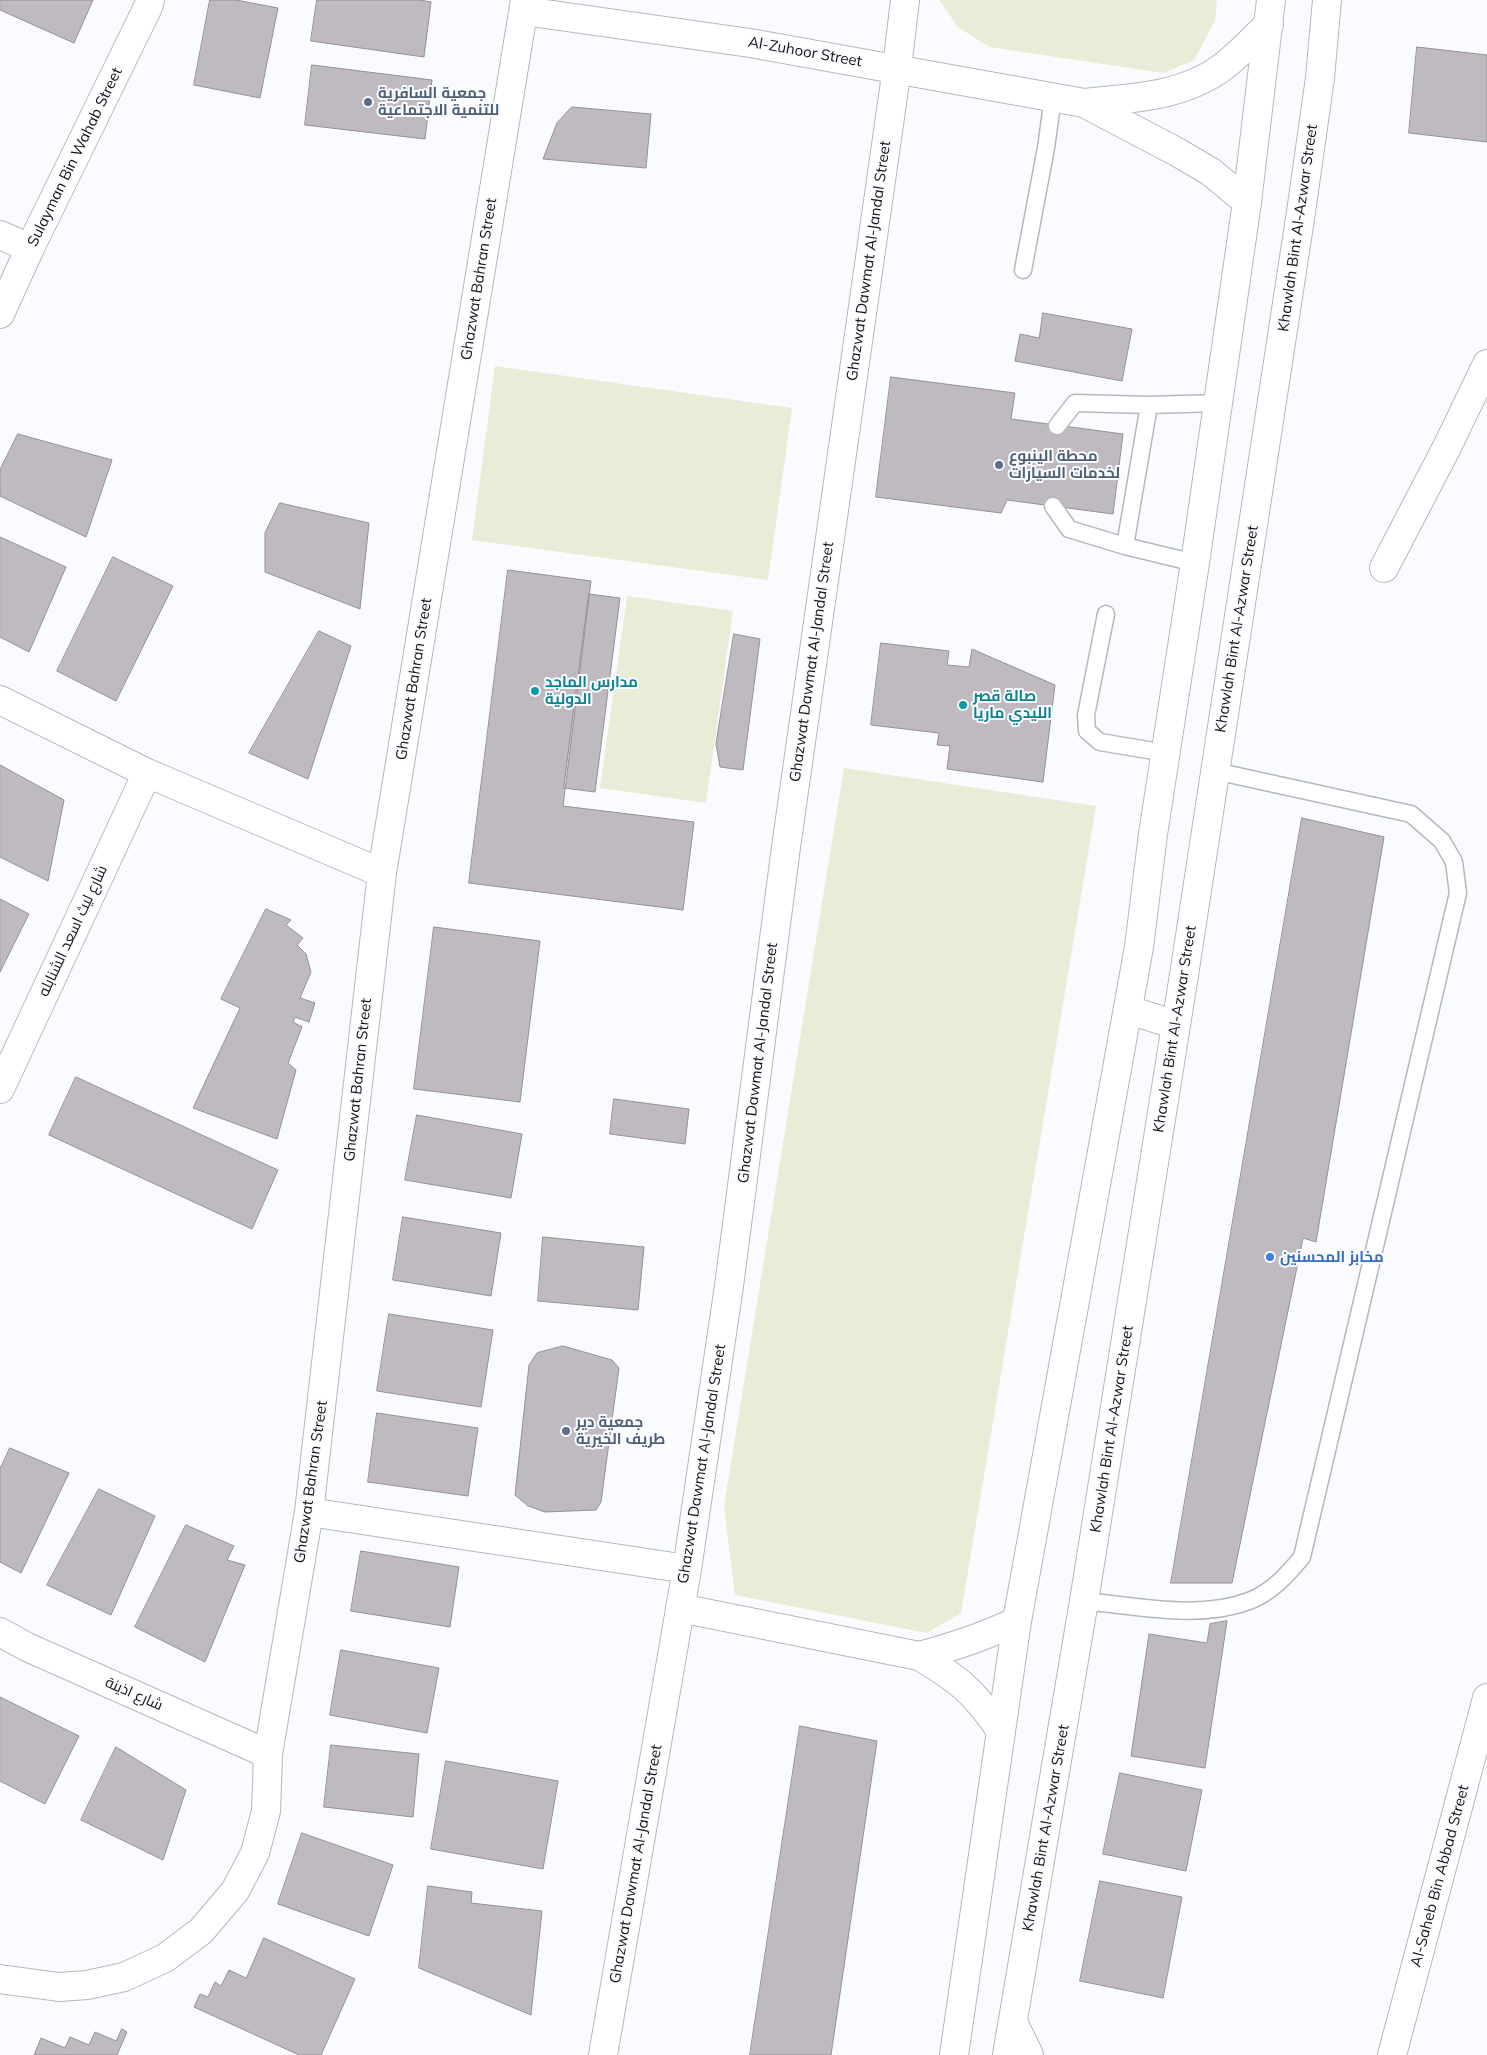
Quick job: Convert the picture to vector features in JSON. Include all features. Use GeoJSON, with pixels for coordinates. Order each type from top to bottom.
{"type":"FeatureCollection","features":[{"type":"Feature","properties":{"kind":"street","name":"Sulayman Bin Wahab Street"},"geometry":{"type":"LineString","coordinates":[[0,314],[150,0]]}},
{"type":"Feature","properties":{"kind":"street","name":"Ghazwat Dawmat Al-Jandal Street"},"geometry":{"type":"LineString","coordinates":[[603,2055],[687,1569],[731,1276],[786,847],[897,68],[905,0]]}},
{"type":"Feature","properties":{"kind":"street","name":"Khawlah Bint Al-Azwar Street"},"geometry":{"type":"LineString","coordinates":[[1007,2055],[1084,1601],[1176,1025],[1301,212],[1320,78],[1326,0]]}},
{"type":"Feature","properties":{"kind":"street","name":"Al-Zuhoor Street"},"geometry":{"type":"LineString","coordinates":[[524,5],[750,42],[1084,103],[1211,172],[1247,202]]}},
{"type":"Feature","properties":{"kind":"street","name":"Ghazwat Bahran Street"},"geometry":{"type":"LineString","coordinates":[[0,1978],[59,1987],[87,1985],[124,1977],[165,1958],[202,1932],[235,1891],[255,1853],[266,1811],[268,1754],[310,1512],[382,873],[524,5]]}},
{"type":"Feature","properties":{"kind":"street"},"geometry":{"type":"LineString","coordinates":[[954,2055],[1017,1621],[1129,1010],[1196,562],[1247,202],[1270,12]]}},
{"type":"Feature","properties":{"kind":"street","name":"Al-Zuhoor Street"},"geometry":{"type":"LineString","coordinates":[[1084,103],[1166,93],[1204,79],[1224,66],[1270,12]]}},
{"type":"Feature","properties":{"kind":"street"},"geometry":{"type":"LineString","coordinates":[[0,235],[30,248]]}},
{"type":"Feature","properties":{"kind":"street"},"geometry":{"type":"LineString","coordinates":[[1384,568],[1447,447],[1487,364]]}},
{"type":"Feature","properties":{"kind":"street"},"geometry":{"type":"LineString","coordinates":[[0,700],[147,773],[382,873]]}},
{"type":"Feature","properties":{"kind":"street","name":"شارع ليث اسعد الشنابله"},"geometry":{"type":"LineString","coordinates":[[0,1089],[147,773]]}},
{"type":"Feature","properties":{"kind":"street"},"geometry":{"type":"LineString","coordinates":[[1129,1010],[1176,1025]]}},
{"type":"Feature","properties":{"kind":"street"},"geometry":{"type":"LineString","coordinates":[[310,1512],[687,1569]]}},
{"type":"Feature","properties":{"kind":"street"},"geometry":{"type":"LineString","coordinates":[[680,1608],[918,1656],[951,1674],[970,1690],[1001,1731]]}},
{"type":"Feature","properties":{"kind":"street"},"geometry":{"type":"LineString","coordinates":[[918,1656],[984,1637],[1017,1621]]}},
{"type":"Feature","properties":{"kind":"street","name":"شارع اذينة"},"geometry":{"type":"LineString","coordinates":[[0,1632],[27,1646],[268,1754]]}},
{"type":"Feature","properties":{"kind":"street","name":"Al-Saheb Bin Abbad Street"},"geometry":{"type":"LineString","coordinates":[[1392,2055],[1487,1698]]}},
{"type":"Feature","properties":{"kind":"street"},"geometry":{"type":"LineString","coordinates":[[1013,2022],[1028,2055]]}},
{"type":"Feature","properties":{"kind":"lane"},"geometry":{"type":"LineString","coordinates":[[1023,270],[1046,148],[1053,97]]}},
{"type":"Feature","properties":{"kind":"lane"},"geometry":{"type":"LineString","coordinates":[[1057,426],[1075,403],[1149,405],[1218,403]]}},
{"type":"Feature","properties":{"kind":"lane"},"geometry":{"type":"LineString","coordinates":[[1125,546],[1149,405]]}},
{"type":"Feature","properties":{"kind":"lane"},"geometry":{"type":"LineString","coordinates":[[1053,506],[1068,530],[1125,546],[1196,562]]}},
{"type":"Feature","properties":{"kind":"lane"},"geometry":{"type":"LineString","coordinates":[[1106,614],[1086,715],[1087,731],[1100,742],[1166,753]]}},
{"type":"Feature","properties":{"kind":"lane"},"geometry":{"type":"LineString","coordinates":[[1084,1601],[1199,1612],[1250,1601],[1284,1579],[1302,1557],[1458,893],[1454,862],[1442,841],[1411,814],[1215,771]]}},
{"type":"Feature","properties":{"kind":"green space"},"geometry":{"type":"Polygon","coordinates":[[[939,0],[1217,0],[1215,21],[1194,60],[1164,73],[989,47],[958,27],[939,0]]]}},
{"type":"Feature","properties":{"kind":"green space"},"geometry":{"type":"Polygon","coordinates":[[[495,366],[792,408],[768,580],[472,540],[495,366]]]}},
{"type":"Feature","properties":{"kind":"green space"},"geometry":{"type":"Polygon","coordinates":[[[627,596],[733,611],[706,803],[600,788],[627,596]]]}},
{"type":"Feature","properties":{"kind":"green space"},"geometry":{"type":"Polygon","coordinates":[[[844,768],[1096,806],[961,1613],[927,1633],[735,1595],[724,1506],[844,768]]]}},
{"type":"Feature","properties":{"kind":"building"},"geometry":{"type":"Polygon","coordinates":[[[0,0],[93,0],[74,43],[0,10],[0,0]]]}},
{"type":"Feature","properties":{"kind":"building"},"geometry":{"type":"Polygon","coordinates":[[[210,0],[236,0],[278,8],[260,98],[194,85],[210,0]]]}},
{"type":"Feature","properties":{"kind":"building"},"geometry":{"type":"Polygon","coordinates":[[[317,0],[420,0],[431,2],[424,57],[311,41],[317,0]]]}},
{"type":"Feature","properties":{"kind":"building"},"geometry":{"type":"Polygon","coordinates":[[[1417,47],[1487,55],[1487,142],[1409,133],[1417,47]]]}},
{"type":"Feature","properties":{"kind":"building","name":"جمعية السافرية للتنمية الاجتماعية"},"geometry":{"type":"Polygon","coordinates":[[[312,65],[432,80],[425,139],[305,125],[312,65]]]}},
{"type":"Feature","properties":{"kind":"building"},"geometry":{"type":"Polygon","coordinates":[[[572,107],[651,114],[646,168],[543,159],[557,123],[572,107]]]}},
{"type":"Feature","properties":{"kind":"building"},"geometry":{"type":"Polygon","coordinates":[[[1043,313],[1132,329],[1122,381],[1015,361],[1020,334],[1039,338],[1043,313]]]}},
{"type":"Feature","properties":{"kind":"building","name":"محطة الينبوع لخدمات السيارات"},"geometry":{"type":"Polygon","coordinates":[[[891,377],[1015,393],[1011,419],[1123,434],[1113,514],[1007,500],[1001,513],[876,497],[891,377]]]}},
{"type":"Feature","properties":{"kind":"building"},"geometry":{"type":"Polygon","coordinates":[[[18,434],[112,460],[86,537],[0,496],[0,470],[18,434]]]}},
{"type":"Feature","properties":{"kind":"building"},"geometry":{"type":"Polygon","coordinates":[[[280,503],[369,523],[360,609],[265,572],[265,533],[280,503]]]}},
{"type":"Feature","properties":{"kind":"building"},"geometry":{"type":"Polygon","coordinates":[[[0,537],[66,567],[29,652],[0,637],[0,537]]]}},
{"type":"Feature","properties":{"kind":"building"},"geometry":{"type":"Polygon","coordinates":[[[113,557],[173,586],[116,701],[57,671],[113,557]]]}},
{"type":"Feature","properties":{"kind":"building","name":"مدارس الماجد الدولية"},"geometry":{"type":"Polygon","coordinates":[[[508,570],[591,581],[563,806],[694,822],[683,910],[469,883],[508,570]]]}},
{"type":"Feature","properties":{"kind":"building"},"geometry":{"type":"Polygon","coordinates":[[[589,594],[620,598],[595,792],[564,788],[589,594]]]}},
{"type":"Feature","properties":{"kind":"building"},"geometry":{"type":"Polygon","coordinates":[[[319,631],[351,646],[308,779],[249,753],[319,631]]]}},
{"type":"Feature","properties":{"kind":"building"},"geometry":{"type":"Polygon","coordinates":[[[734,634],[760,639],[743,770],[720,767],[716,744],[734,634]]]}},
{"type":"Feature","properties":{"kind":"building","name":"صالة قصر الليدي ماريا"},"geometry":{"type":"Polygon","coordinates":[[[881,643],[949,651],[947,665],[969,667],[972,649],[1055,685],[1043,782],[947,769],[950,746],[937,745],[939,733],[871,725],[881,643]]]}},
{"type":"Feature","properties":{"kind":"building"},"geometry":{"type":"Polygon","coordinates":[[[0,765],[64,800],[48,881],[0,857],[0,765]]]}},
{"type":"Feature","properties":{"kind":"building"},"geometry":{"type":"Polygon","coordinates":[[[1302,818],[1384,837],[1316,1242],[1303,1238],[1232,1583],[1171,1583],[1302,818]]]}},
{"type":"Feature","properties":{"kind":"building"},"geometry":{"type":"Polygon","coordinates":[[[0,899],[29,914],[0,972],[0,899]]]}},
{"type":"Feature","properties":{"kind":"building"},"geometry":{"type":"Polygon","coordinates":[[[266,909],[291,920],[286,925],[303,938],[297,945],[306,954],[311,972],[300,998],[315,1003],[309,1022],[295,1017],[293,1022],[302,1027],[288,1063],[296,1070],[277,1139],[193,1108],[240,1008],[221,999],[266,909]]]}},
{"type":"Feature","properties":{"kind":"building"},"geometry":{"type":"Polygon","coordinates":[[[434,927],[540,941],[520,1102],[414,1089],[434,927]]]}},
{"type":"Feature","properties":{"kind":"building"},"geometry":{"type":"Polygon","coordinates":[[[76,1077],[278,1170],[252,1229],[49,1135],[76,1077]]]}},
{"type":"Feature","properties":{"kind":"building"},"geometry":{"type":"Polygon","coordinates":[[[614,1099],[689,1109],[685,1144],[610,1134],[614,1099]]]}},
{"type":"Feature","properties":{"kind":"building"},"geometry":{"type":"Polygon","coordinates":[[[417,1115],[522,1134],[511,1198],[405,1180],[417,1115]]]}},
{"type":"Feature","properties":{"kind":"building"},"geometry":{"type":"Polygon","coordinates":[[[403,1217],[501,1233],[491,1296],[393,1280],[403,1217]]]}},
{"type":"Feature","properties":{"kind":"building"},"geometry":{"type":"Polygon","coordinates":[[[543,1237],[644,1247],[638,1310],[538,1301],[543,1237]]]}},
{"type":"Feature","properties":{"kind":"building"},"geometry":{"type":"Polygon","coordinates":[[[389,1314],[493,1330],[481,1407],[377,1391],[389,1314]]]}},
{"type":"Feature","properties":{"kind":"building","name":"جمعية دير طريف الخيرية"},"geometry":{"type":"Polygon","coordinates":[[[563,1346],[612,1360],[619,1368],[601,1502],[596,1510],[545,1512],[528,1506],[515,1495],[529,1365],[537,1353],[563,1346]]]}},
{"type":"Feature","properties":{"kind":"building"},"geometry":{"type":"Polygon","coordinates":[[[377,1413],[478,1428],[468,1496],[368,1482],[377,1413]]]}},
{"type":"Feature","properties":{"kind":"building"},"geometry":{"type":"Polygon","coordinates":[[[10,1448],[69,1473],[21,1573],[0,1562],[0,1469],[10,1448]]]}},
{"type":"Feature","properties":{"kind":"building"},"geometry":{"type":"Polygon","coordinates":[[[99,1489],[155,1516],[111,1615],[47,1585],[99,1489]]]}},
{"type":"Feature","properties":{"kind":"building"},"geometry":{"type":"Polygon","coordinates":[[[186,1525],[234,1546],[227,1560],[245,1565],[205,1662],[135,1627],[186,1525]]]}},
{"type":"Feature","properties":{"kind":"building"},"geometry":{"type":"Polygon","coordinates":[[[361,1551],[459,1567],[450,1627],[351,1611],[361,1551]]]}},
{"type":"Feature","properties":{"kind":"building"},"geometry":{"type":"Polygon","coordinates":[[[1227,1621],[1205,1768],[1131,1756],[1149,1634],[1207,1643],[1210,1624],[1227,1621]]]}},
{"type":"Feature","properties":{"kind":"building"},"geometry":{"type":"Polygon","coordinates":[[[341,1650],[439,1668],[427,1733],[330,1715],[341,1650]]]}},
{"type":"Feature","properties":{"kind":"building"},"geometry":{"type":"Polygon","coordinates":[[[0,1697],[79,1736],[45,1804],[0,1781],[0,1697]]]}},
{"type":"Feature","properties":{"kind":"building"},"geometry":{"type":"Polygon","coordinates":[[[800,1726],[877,1741],[831,2055],[750,2055],[800,1726]]]}},
{"type":"Feature","properties":{"kind":"building"},"geometry":{"type":"Polygon","coordinates":[[[331,1745],[419,1754],[413,1817],[324,1807],[331,1745]]]}},
{"type":"Feature","properties":{"kind":"building"},"geometry":{"type":"Polygon","coordinates":[[[116,1747],[186,1790],[163,1860],[81,1820],[116,1747]]]}},
{"type":"Feature","properties":{"kind":"building"},"geometry":{"type":"Polygon","coordinates":[[[446,1761],[558,1781],[543,1869],[431,1849],[446,1761]]]}},
{"type":"Feature","properties":{"kind":"building"},"geometry":{"type":"Polygon","coordinates":[[[1120,1773],[1202,1790],[1186,1871],[1103,1854],[1120,1773]]]}},
{"type":"Feature","properties":{"kind":"building"},"geometry":{"type":"Polygon","coordinates":[[[302,1833],[393,1865],[369,1936],[278,1904],[302,1833]]]}},
{"type":"Feature","properties":{"kind":"building"},"geometry":{"type":"Polygon","coordinates":[[[1100,1881],[1182,1897],[1163,1998],[1080,1981],[1100,1881]]]}},
{"type":"Feature","properties":{"kind":"building"},"geometry":{"type":"Polygon","coordinates":[[[428,1886],[472,1892],[471,1903],[542,1911],[531,2015],[419,1968],[428,1886]]]}},
{"type":"Feature","properties":{"kind":"building"},"geometry":{"type":"Polygon","coordinates":[[[264,1938],[355,1979],[321,2055],[299,2055],[194,2007],[200,1994],[208,1997],[215,1982],[221,1986],[229,1970],[246,1978],[264,1938]]]}},
{"type":"Feature","properties":{"kind":"building"},"geometry":{"type":"Polygon","coordinates":[[[122,2029],[127,2032],[117,2055],[34,2055],[41,2038],[65,2048],[70,2037],[89,2045],[95,2032],[116,2041],[122,2029]]]}},
{"type":"Feature","properties":{"kind":"place","name":"جمعية السافرية للتنمية الاجتماعية"},"geometry":{"type":"Point","coordinates":[368,102]}},
{"type":"Feature","properties":{"kind":"place","name":"محطة الينبوع لخدمات السيارات"},"geometry":{"type":"Point","coordinates":[999,465]}},
{"type":"Feature","properties":{"kind":"place","name":"مدارس الماجد الدولية"},"geometry":{"type":"Point","coordinates":[535,691]}},
{"type":"Feature","properties":{"kind":"place","name":"صالة قصر الليدي ماريا"},"geometry":{"type":"Point","coordinates":[963,705]}},
{"type":"Feature","properties":{"kind":"place","name":"مخابز المحسنين"},"geometry":{"type":"Point","coordinates":[1270,1257]}},
{"type":"Feature","properties":{"kind":"place","name":"جمعية دير طريف الخيرية"},"geometry":{"type":"Point","coordinates":[566,1431]}}]}
